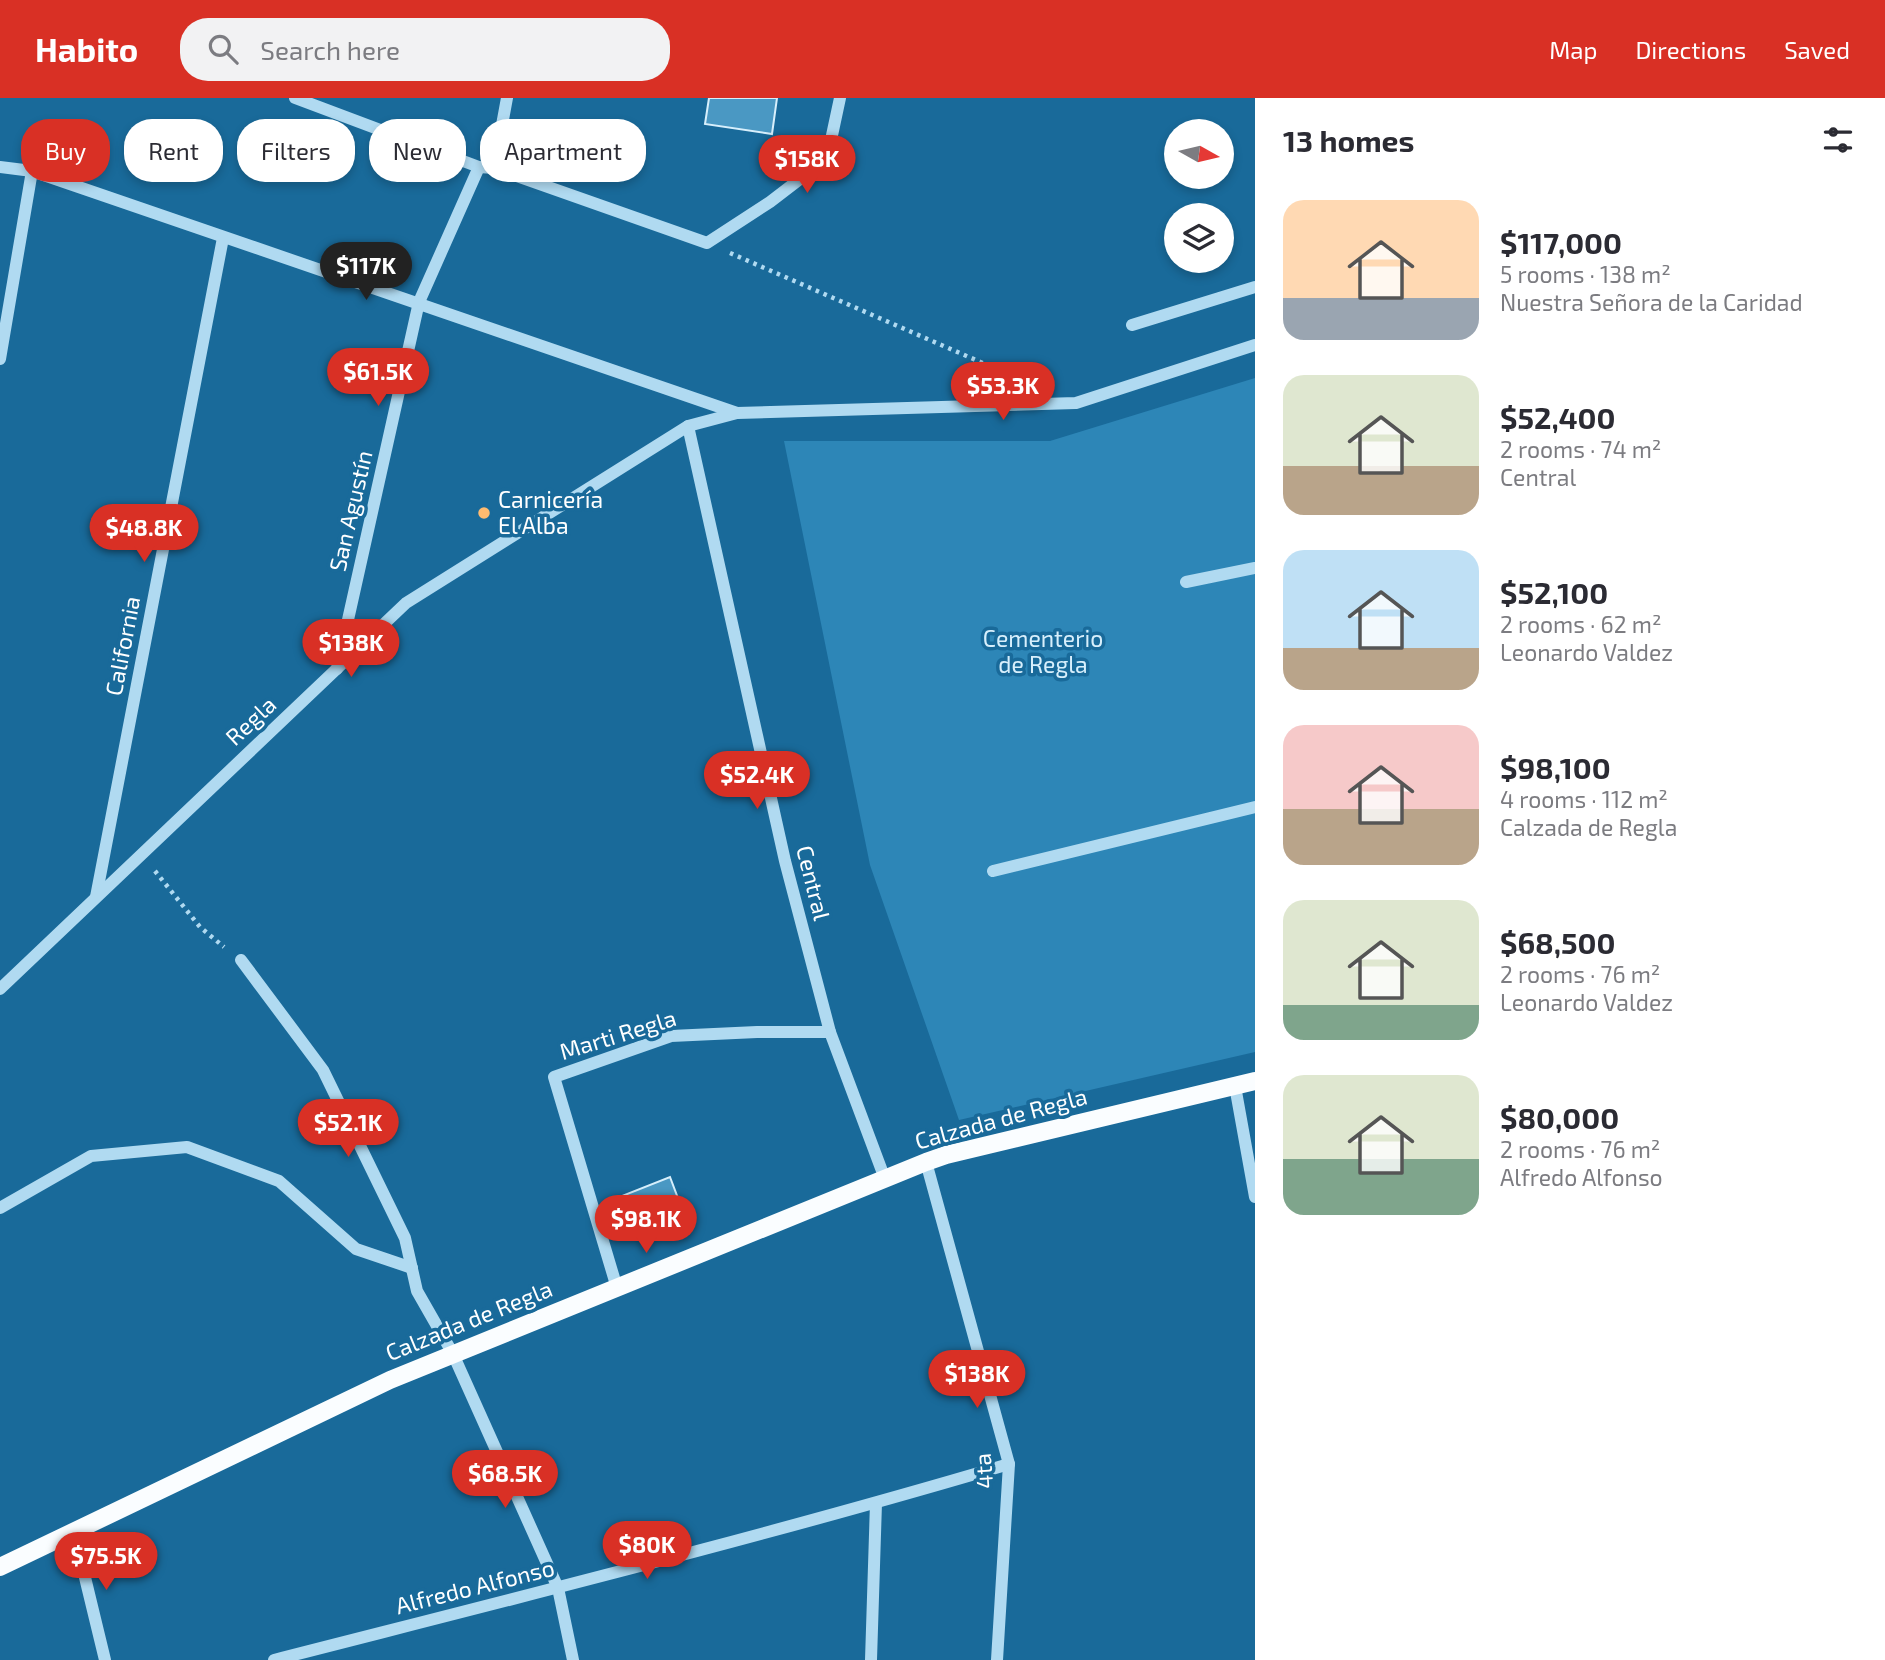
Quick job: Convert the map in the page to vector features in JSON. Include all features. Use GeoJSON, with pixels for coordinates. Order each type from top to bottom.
{"type":"FeatureCollection","features":[{"type":"Feature","properties":{"kind":"main road","name":"Calzada de Regla"},"geometry":{"type":"LineString","coordinates":[[0,1567],[390,1380],[926,1162],[1255,1081]]}},
{"type":"Feature","properties":{"kind":"street"},"geometry":{"type":"LineString","coordinates":[[296,98],[479,167]]}},
{"type":"Feature","properties":{"kind":"street"},"geometry":{"type":"LineString","coordinates":[[503,119],[507,98]]}},
{"type":"Feature","properties":{"kind":"street"},"geometry":{"type":"LineString","coordinates":[[535,182],[707,243],[770,202],[813,169],[831,140],[840,98]]}},
{"type":"Feature","properties":{"kind":"street"},"geometry":{"type":"LineString","coordinates":[[0,167],[21,170]]}},
{"type":"Feature","properties":{"kind":"street","name":"San Agustín"},"geometry":{"type":"LineString","coordinates":[[337,669],[418,302],[479,167]]}},
{"type":"Feature","properties":{"kind":"street"},"geometry":{"type":"LineString","coordinates":[[0,359],[30,182]]}},
{"type":"Feature","properties":{"kind":"street"},"geometry":{"type":"LineString","coordinates":[[63,182],[737,413],[1076,403],[1255,345]]}},
{"type":"Feature","properties":{"kind":"street","name":"California"},"geometry":{"type":"LineString","coordinates":[[96,897],[223,238]]}},
{"type":"Feature","properties":{"kind":"street"},"geometry":{"type":"LineString","coordinates":[[1132,325],[1255,287]]}},
{"type":"Feature","properties":{"kind":"street","name":"Regla"},"geometry":{"type":"LineString","coordinates":[[0,989],[407,603],[688,426],[737,413]]}},
{"type":"Feature","properties":{"kind":"street","name":"Central"},"geometry":{"type":"LineString","coordinates":[[688,426],[785,861],[830,1031],[885,1179]]}},
{"type":"Feature","properties":{"kind":"street"},"geometry":{"type":"LineString","coordinates":[[1186,582],[1255,568]]}},
{"type":"Feature","properties":{"kind":"street"},"geometry":{"type":"LineString","coordinates":[[993,872],[1255,807]]}},
{"type":"Feature","properties":{"kind":"street"},"geometry":{"type":"LineString","coordinates":[[242,960],[323,1070],[405,1238],[417,1291],[453,1354],[558,1588],[573,1660]]}},
{"type":"Feature","properties":{"kind":"street","name":"Marti Regla"},"geometry":{"type":"LineString","coordinates":[[617,1288],[554,1077],[671,1036],[757,1031],[830,1031]]}},
{"type":"Feature","properties":{"kind":"street"},"geometry":{"type":"LineString","coordinates":[[1235,1086],[1255,1197]]}},
{"type":"Feature","properties":{"kind":"street"},"geometry":{"type":"LineString","coordinates":[[0,1208],[91,1156],[187,1147],[279,1181],[356,1249],[412,1268]]}},
{"type":"Feature","properties":{"kind":"street","name":"4ta"},"geometry":{"type":"LineString","coordinates":[[926,1162],[1009,1464],[997,1660]]}},
{"type":"Feature","properties":{"kind":"street","name":"Alfredo Alfonso"},"geometry":{"type":"LineString","coordinates":[[274,1660],[558,1588],[876,1503],[1009,1464]]}},
{"type":"Feature","properties":{"kind":"street"},"geometry":{"type":"LineString","coordinates":[[871,1660],[876,1503]]}},
{"type":"Feature","properties":{"kind":"street"},"geometry":{"type":"LineString","coordinates":[[74,1532],[105,1660]]}},
{"type":"Feature","properties":{"kind":"path"},"geometry":{"type":"LineString","coordinates":[[707,243],[1025,381]]}},
{"type":"Feature","properties":{"kind":"path"},"geometry":{"type":"LineString","coordinates":[[141,854],[200,927],[242,960]]}},
{"type":"Feature","properties":{"kind":"green space","name":"Cementerio de Regla"},"geometry":{"type":"Polygon","coordinates":[[[1255,378],[1255,1052],[959,1120],[870,865],[784,441],[1050,441],[1255,378]]]}},
{"type":"Feature","properties":{"kind":"building"},"geometry":{"type":"Polygon","coordinates":[[[709,98],[777,98],[772,134],[705,124],[709,98]]]}},
{"type":"Feature","properties":{"kind":"building"},"geometry":{"type":"Polygon","coordinates":[[[670,1177],[679,1201],[631,1220],[622,1196],[670,1177]]]}},
{"type":"Feature","properties":{"kind":"place","name":"Carnicería El Alba"},"geometry":{"type":"Point","coordinates":[484,513]}}]}
